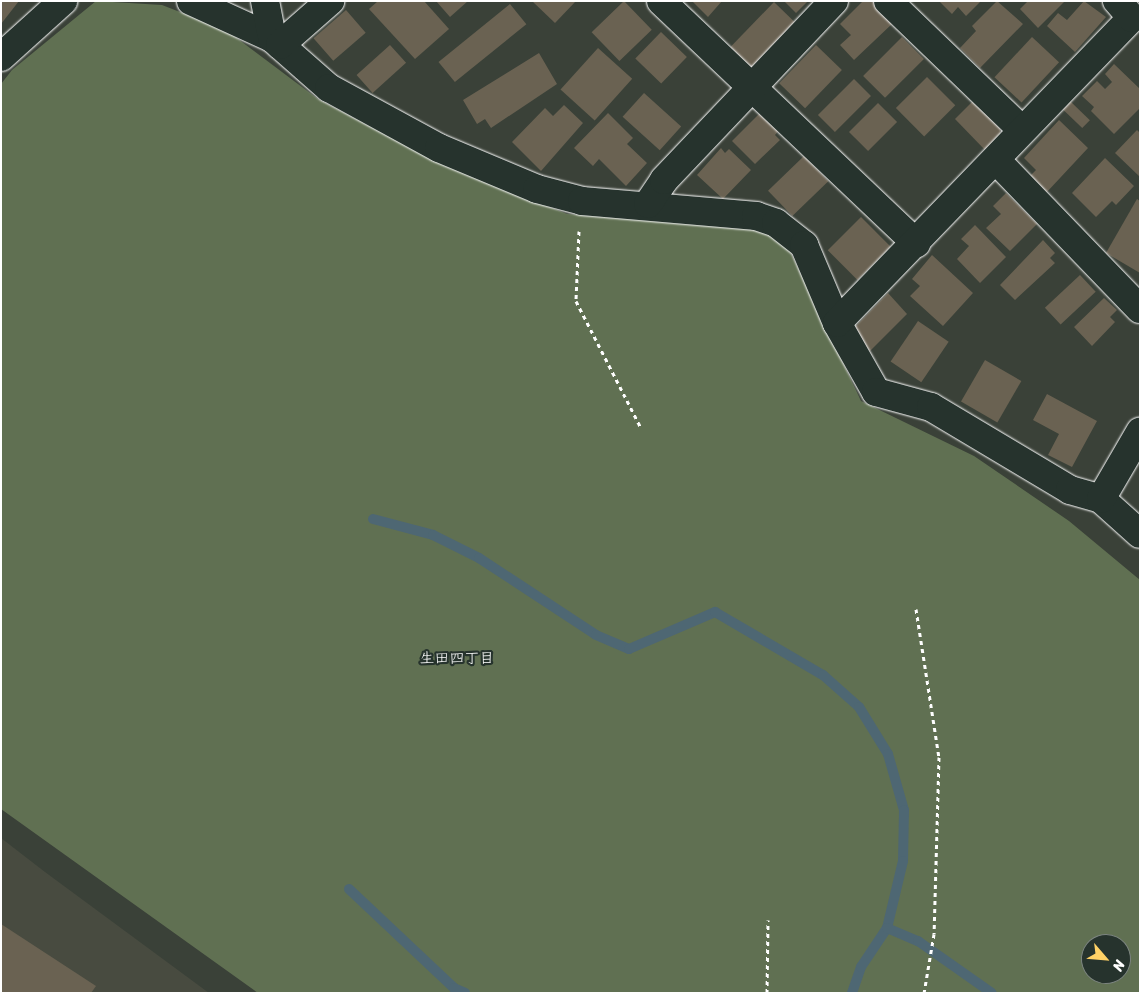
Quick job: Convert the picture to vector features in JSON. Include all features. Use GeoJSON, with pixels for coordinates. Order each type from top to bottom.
{"type":"FeatureCollection","features":[{"type":"Feature","properties":{"kind":"street"},"geometry":{"type":"LineString","coordinates":[[1,56],[63,1]]}},
{"type":"Feature","properties":{"kind":"street"},"geometry":{"type":"LineString","coordinates":[[191,1],[276,41],[329,88],[439,148],[537,189],[582,201],[648,204],[756,216],[776,223],[804,245],[837,324],[876,392],[931,407],[1070,490],[1101,499],[1140,534]]}},
{"type":"Feature","properties":{"kind":"street"},"geometry":{"type":"LineString","coordinates":[[266,1],[276,41]]}},
{"type":"Feature","properties":{"kind":"street"},"geometry":{"type":"LineString","coordinates":[[276,41],[330,1]]}},
{"type":"Feature","properties":{"kind":"street"},"geometry":{"type":"LineString","coordinates":[[661,1],[916,243]]}},
{"type":"Feature","properties":{"kind":"street"},"geometry":{"type":"LineString","coordinates":[[648,204],[664,180],[834,1]]}},
{"type":"Feature","properties":{"kind":"street"},"geometry":{"type":"LineString","coordinates":[[888,1],[1022,130]]}},
{"type":"Feature","properties":{"kind":"street"},"geometry":{"type":"LineString","coordinates":[[837,324],[1132,18],[1117,1]]}},
{"type":"Feature","properties":{"kind":"street"},"geometry":{"type":"LineString","coordinates":[[996,160],[1140,309]]}},
{"type":"Feature","properties":{"kind":"street"},"geometry":{"type":"LineString","coordinates":[[1101,499],[1140,432]]}},
{"type":"Feature","properties":{"kind":"path"},"geometry":{"type":"LineString","coordinates":[[582,201],[576,301],[641,428]]}},
{"type":"Feature","properties":{"kind":"path"},"geometry":{"type":"LineString","coordinates":[[916,609],[939,757],[934,934],[924,993]]}},
{"type":"Feature","properties":{"kind":"path"},"geometry":{"type":"LineString","coordinates":[[767,993],[768,920]]}},
{"type":"Feature","properties":{"kind":"shaded area"},"geometry":{"type":"Polygon","coordinates":[[[1,838],[45,872],[209,993],[1,993],[1,838]]]}},
{"type":"Feature","properties":{"kind":"green space"},"geometry":{"type":"Polygon","coordinates":[[[96,1],[162,5],[226,30],[318,99],[433,160],[567,214],[754,227],[771,232],[787,245],[861,401],[974,456],[1069,521],[1140,580],[1140,993],[258,993],[1,809],[1,84],[12,70],[96,1]]]}},
{"type":"Feature","properties":{"kind":"building"},"geometry":{"type":"Polygon","coordinates":[[[1,1],[19,1],[1,24],[1,1]]]}},
{"type":"Feature","properties":{"kind":"building"},"geometry":{"type":"Polygon","coordinates":[[[378,1],[424,1],[449,29],[415,59],[369,9],[378,1]]]}},
{"type":"Feature","properties":{"kind":"building"},"geometry":{"type":"Polygon","coordinates":[[[436,1],[468,1],[450,17],[436,1]]]}},
{"type":"Feature","properties":{"kind":"building"},"geometry":{"type":"Polygon","coordinates":[[[532,1],[576,1],[555,23],[532,1]]]}},
{"type":"Feature","properties":{"kind":"building"},"geometry":{"type":"Polygon","coordinates":[[[624,1],[652,30],[619,61],[592,32],[624,1]]]}},
{"type":"Feature","properties":{"kind":"building"},"geometry":{"type":"Polygon","coordinates":[[[692,1],[722,1],[708,17],[692,1]]]}},
{"type":"Feature","properties":{"kind":"building"},"geometry":{"type":"Polygon","coordinates":[[[784,1],[808,1],[796,13],[784,1]]]}},
{"type":"Feature","properties":{"kind":"building"},"geometry":{"type":"Polygon","coordinates":[[[863,1],[873,1],[893,23],[854,60],[840,45],[851,35],[840,24],[863,1]]]}},
{"type":"Feature","properties":{"kind":"building"},"geometry":{"type":"Polygon","coordinates":[[[939,1],[981,1],[966,16],[958,7],[952,14],[939,1]]]}},
{"type":"Feature","properties":{"kind":"building"},"geometry":{"type":"Polygon","coordinates":[[[997,1],[1023,24],[980,68],[960,48],[976,31],[972,26],[997,1]]]}},
{"type":"Feature","properties":{"kind":"building"},"geometry":{"type":"Polygon","coordinates":[[[1028,1],[1065,1],[1038,28],[1020,9],[1028,1]]]}},
{"type":"Feature","properties":{"kind":"building"},"geometry":{"type":"Polygon","coordinates":[[[1084,1],[1106,17],[1075,52],[1047,26],[1058,13],[1067,20],[1084,1]]]}},
{"type":"Feature","properties":{"kind":"building"},"geometry":{"type":"Polygon","coordinates":[[[774,2],[795,22],[751,67],[730,47],[774,2]]]}},
{"type":"Feature","properties":{"kind":"building"},"geometry":{"type":"Polygon","coordinates":[[[510,4],[526,24],[455,82],[439,62],[510,4]]]}},
{"type":"Feature","properties":{"kind":"building"},"geometry":{"type":"Polygon","coordinates":[[[346,10],[366,33],[333,61],[314,38],[346,10]]]}},
{"type":"Feature","properties":{"kind":"building"},"geometry":{"type":"Polygon","coordinates":[[[661,32],[687,57],[661,84],[635,59],[661,32]]]}},
{"type":"Feature","properties":{"kind":"building"},"geometry":{"type":"Polygon","coordinates":[[[902,37],[924,59],[885,98],[863,76],[902,37]]]}},
{"type":"Feature","properties":{"kind":"building"},"geometry":{"type":"Polygon","coordinates":[[[1032,37],[1059,62],[1022,102],[994,77],[1032,37]]]}},
{"type":"Feature","properties":{"kind":"building"},"geometry":{"type":"Polygon","coordinates":[[[390,45],[406,63],[373,93],[357,75],[390,45]]]}},
{"type":"Feature","properties":{"kind":"building"},"geometry":{"type":"Polygon","coordinates":[[[816,45],[842,70],[805,108],[779,83],[816,45]]]}},
{"type":"Feature","properties":{"kind":"building"},"geometry":{"type":"Polygon","coordinates":[[[598,48],[632,79],[595,120],[561,90],[598,48]]]}},
{"type":"Feature","properties":{"kind":"building"},"geometry":{"type":"Polygon","coordinates":[[[539,53],[557,84],[491,128],[485,119],[477,124],[463,100],[539,53]]]}},
{"type":"Feature","properties":{"kind":"building"},"geometry":{"type":"Polygon","coordinates":[[[1114,64],[1140,89],[1140,108],[1114,134],[1091,111],[1094,107],[1082,96],[1097,81],[1105,89],[1112,82],[1105,74],[1114,64]]]}},
{"type":"Feature","properties":{"kind":"building"},"geometry":{"type":"Polygon","coordinates":[[[927,77],[955,105],[924,136],[896,108],[927,77]]]}},
{"type":"Feature","properties":{"kind":"building"},"geometry":{"type":"Polygon","coordinates":[[[854,79],[871,96],[835,132],[818,115],[854,79]]]}},
{"type":"Feature","properties":{"kind":"building"},"geometry":{"type":"Polygon","coordinates":[[[644,93],[681,126],[660,150],[623,117],[644,93]]]}},
{"type":"Feature","properties":{"kind":"building"},"geometry":{"type":"Polygon","coordinates":[[[975,99],[1000,122],[1000,136],[985,150],[955,119],[975,99]]]}},
{"type":"Feature","properties":{"kind":"building"},"geometry":{"type":"Polygon","coordinates":[[[1069,100],[1090,120],[1082,128],[1061,108],[1069,100]]]}},
{"type":"Feature","properties":{"kind":"building"},"geometry":{"type":"Polygon","coordinates":[[[878,103],[897,122],[868,151],[849,132],[878,103]]]}},
{"type":"Feature","properties":{"kind":"building"},"geometry":{"type":"Polygon","coordinates":[[[564,105],[583,123],[541,171],[512,142],[545,108],[553,116],[564,105]]]}},
{"type":"Feature","properties":{"kind":"building"},"geometry":{"type":"Polygon","coordinates":[[[762,111],[779,130],[775,135],[780,140],[755,164],[732,141],[762,111]]]}},
{"type":"Feature","properties":{"kind":"building"},"geometry":{"type":"Polygon","coordinates":[[[608,113],[633,138],[627,144],[647,163],[626,186],[599,159],[593,166],[574,148],[608,113]]]}},
{"type":"Feature","properties":{"kind":"building"},"geometry":{"type":"Polygon","coordinates":[[[1059,120],[1088,148],[1046,193],[1029,177],[1036,170],[1024,158],[1059,120]]]}},
{"type":"Feature","properties":{"kind":"building"},"geometry":{"type":"Polygon","coordinates":[[[1137,130],[1140,133],[1140,177],[1115,153],[1137,130]]]}},
{"type":"Feature","properties":{"kind":"building"},"geometry":{"type":"Polygon","coordinates":[[[721,148],[725,153],[729,149],[751,170],[723,199],[697,175],[721,148]]]}},
{"type":"Feature","properties":{"kind":"building"},"geometry":{"type":"Polygon","coordinates":[[[804,156],[828,181],[792,216],[768,191],[804,156]]]}},
{"type":"Feature","properties":{"kind":"building"},"geometry":{"type":"Polygon","coordinates":[[[1105,158],[1134,186],[1116,205],[1112,201],[1096,217],[1072,193],[1105,158]]]}},
{"type":"Feature","properties":{"kind":"building"},"geometry":{"type":"Polygon","coordinates":[[[1006,193],[1037,224],[1010,251],[986,228],[1001,214],[993,206],[1006,193]]]}},
{"type":"Feature","properties":{"kind":"building"},"geometry":{"type":"Polygon","coordinates":[[[1137,199],[1140,201],[1140,273],[1106,253],[1137,199]]]}},
{"type":"Feature","properties":{"kind":"building"},"geometry":{"type":"Polygon","coordinates":[[[861,217],[891,247],[857,280],[828,250],[861,217]]]}},
{"type":"Feature","properties":{"kind":"building"},"geometry":{"type":"Polygon","coordinates":[[[975,225],[1006,257],[980,283],[957,259],[969,246],[961,239],[975,225]]]}},
{"type":"Feature","properties":{"kind":"building"},"geometry":{"type":"Polygon","coordinates":[[[1043,240],[1055,253],[1050,258],[1055,263],[1015,300],[1000,285],[1043,240]]]}},
{"type":"Feature","properties":{"kind":"building"},"geometry":{"type":"Polygon","coordinates":[[[932,255],[973,293],[943,326],[910,296],[920,286],[912,279],[932,255]]]}},
{"type":"Feature","properties":{"kind":"building"},"geometry":{"type":"Polygon","coordinates":[[[1080,275],[1096,292],[1061,325],[1045,308],[1080,275]]]}},
{"type":"Feature","properties":{"kind":"building"},"geometry":{"type":"Polygon","coordinates":[[[888,293],[907,314],[870,351],[861,343],[855,327],[888,293]]]}},
{"type":"Feature","properties":{"kind":"building"},"geometry":{"type":"Polygon","coordinates":[[[1104,298],[1117,310],[1110,317],[1115,322],[1092,346],[1074,327],[1104,298]]]}},
{"type":"Feature","properties":{"kind":"building"},"geometry":{"type":"Polygon","coordinates":[[[918,321],[949,342],[921,382],[891,362],[918,321]]]}},
{"type":"Feature","properties":{"kind":"building"},"geometry":{"type":"Polygon","coordinates":[[[985,360],[1021,381],[997,423],[961,402],[985,360]]]}},
{"type":"Feature","properties":{"kind":"building"},"geometry":{"type":"Polygon","coordinates":[[[1047,394],[1097,421],[1072,467],[1048,455],[1059,434],[1033,420],[1047,394]]]}},
{"type":"Feature","properties":{"kind":"building"},"geometry":{"type":"Polygon","coordinates":[[[1,924],[96,986],[91,993],[1,993],[1,924]]]}},
{"type":"Feature","properties":{"kind":"waterway"},"geometry":{"type":"LineString","coordinates":[[373,519],[433,535],[479,558],[596,635],[629,649],[715,612],[823,675],[859,707],[888,754],[904,810],[903,861],[887,928]]}},
{"type":"Feature","properties":{"kind":"waterway"},"geometry":{"type":"LineString","coordinates":[[349,889],[454,988],[465,993]]}},
{"type":"Feature","properties":{"kind":"waterway"},"geometry":{"type":"LineString","coordinates":[[852,993],[861,967],[887,928],[918,941],[992,993]]}},
{"type":"Feature","properties":{"kind":"district","name":"生田四丁目"},"geometry":{"type":"Point","coordinates":[457,659]}}]}
